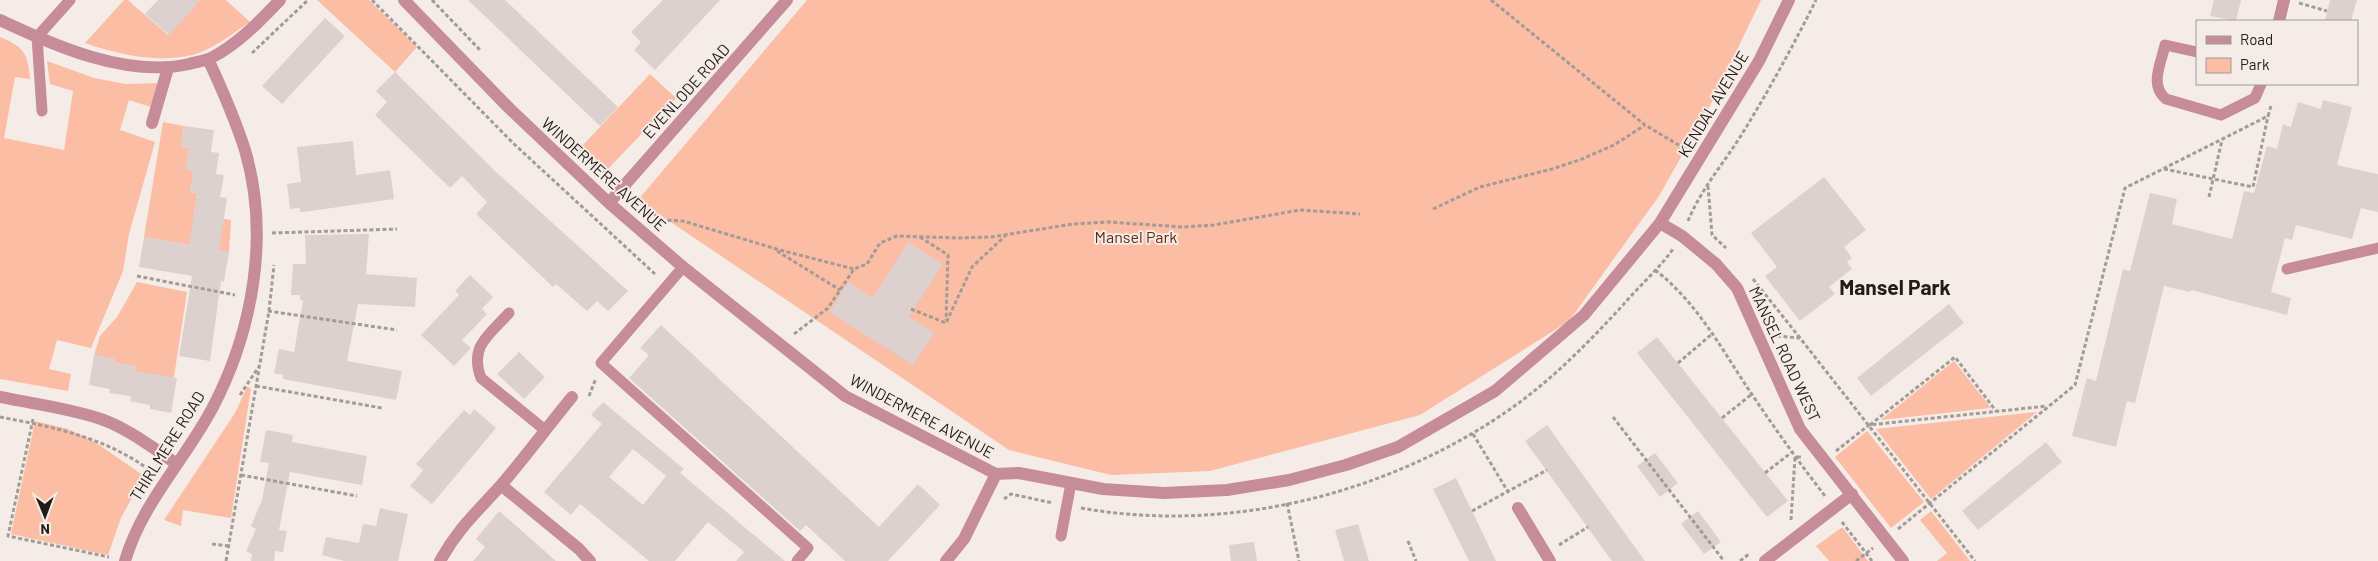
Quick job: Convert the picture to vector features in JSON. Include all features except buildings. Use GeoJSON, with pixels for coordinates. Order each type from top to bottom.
{"type":"FeatureCollection","features":[{"type":"Feature","properties":{"kind":"street"},"geometry":{"type":"LineString","coordinates":[[0,20],[37,38],[128,66],[168,68],[208,59],[229,47],[254,27],[280,0]]}},
{"type":"Feature","properties":{"kind":"street","name":"WINDERMERE AVENUE"},"geometry":{"type":"LineString","coordinates":[[404,0],[509,108],[609,203],[683,267],[845,396],[996,474],[1019,473],[1132,492],[1164,493],[1227,490],[1289,480],[1346,465],[1398,447],[1495,391],[1577,322],[1660,223]]}},
{"type":"Feature","properties":{"kind":"street","name":"EVENLODE ROAD"},"geometry":{"type":"LineString","coordinates":[[609,203],[622,186],[686,117],[786,0]]}},
{"type":"Feature","properties":{"kind":"street","name":"KENDAL AVENUE"},"geometry":{"type":"LineString","coordinates":[[1660,223],[1758,61],[1789,0]]}},
{"type":"Feature","properties":{"kind":"street"},"geometry":{"type":"LineString","coordinates":[[2280,20],[2290,1]]}},
{"type":"Feature","properties":{"kind":"street","name":"THIRLMERE ROAD"},"geometry":{"type":"LineString","coordinates":[[125,560],[142,519],[213,407],[232,362],[249,303],[257,256],[253,186],[246,152],[235,120],[208,59]]}},
{"type":"Feature","properties":{"kind":"street"},"geometry":{"type":"LineString","coordinates":[[152,123],[168,68]]}},
{"type":"Feature","properties":{"kind":"street","name":"MANSEL ROAD WEST"},"geometry":{"type":"LineString","coordinates":[[1660,223],[1682,236],[1716,264],[1737,288],[1800,429],[1903,561]]}},
{"type":"Feature","properties":{"kind":"street"},"geometry":{"type":"LineString","coordinates":[[0,397],[70,410],[103,420],[140,439],[177,464]]}},
{"type":"Feature","properties":{"kind":"street"},"geometry":{"type":"LineString","coordinates":[[440,561],[454,536],[501,485],[572,397]]}},
{"type":"Feature","properties":{"kind":"street"},"geometry":{"type":"LineString","coordinates":[[946,561],[964,539],[987,496],[996,474]]}},
{"type":"Feature","properties":{"kind":"street"},"geometry":{"type":"LineString","coordinates":[[501,485],[579,549],[590,561]]}},
{"type":"Feature","properties":{"kind":"street"},"geometry":{"type":"LineString","coordinates":[[1765,561],[1852,494]]}},
{"type":"Feature","properties":{"kind":"street"},"geometry":{"type":"LineString","coordinates":[[1518,508],[1550,561]]}},
{"type":"Feature","properties":{"kind":"lane"},"geometry":{"type":"LineString","coordinates":[[42,111],[37,38],[70,0]]}},
{"type":"Feature","properties":{"kind":"lane"},"geometry":{"type":"LineString","coordinates":[[2196,52],[2165,45],[2156,84],[2159,93],[2166,99],[2221,115],[2255,98],[2261,85]]}},
{"type":"Feature","properties":{"kind":"lane"},"geometry":{"type":"LineString","coordinates":[[2287,269],[2378,248]]}},
{"type":"Feature","properties":{"kind":"lane"},"geometry":{"type":"LineString","coordinates":[[683,267],[600,363],[808,548],[797,561]]}},
{"type":"Feature","properties":{"kind":"lane"},"geometry":{"type":"LineString","coordinates":[[510,313],[477,351],[477,366],[482,378],[545,430]]}},
{"type":"Feature","properties":{"kind":"lane"},"geometry":{"type":"LineString","coordinates":[[1062,536],[1072,483]]}},
{"type":"Feature","properties":{"kind":"path"},"geometry":{"type":"LineString","coordinates":[[372,0],[514,144],[668,285]]}},
{"type":"Feature","properties":{"kind":"path"},"geometry":{"type":"LineString","coordinates":[[432,0],[484,55]]}},
{"type":"Feature","properties":{"kind":"path"},"geometry":{"type":"LineString","coordinates":[[1491,0],[1645,125],[1685,148],[1699,160]]}},
{"type":"Feature","properties":{"kind":"path"},"geometry":{"type":"LineString","coordinates":[[987,496],[1003,500],[1011,494],[1106,513],[1168,516],[1246,511],[1358,486],[1402,468],[1473,434],[1508,411],[1573,358],[1655,270],[1682,236],[1694,207],[1743,133],[1787,57],[1816,0]]}},
{"type":"Feature","properties":{"kind":"path"},"geometry":{"type":"LineString","coordinates":[[2290,1],[2327,11]]}},
{"type":"Feature","properties":{"kind":"path"},"geometry":{"type":"LineString","coordinates":[[2163,169],[2254,187],[2272,100]]}},
{"type":"Feature","properties":{"kind":"path"},"geometry":{"type":"LineString","coordinates":[[1856,561],[1930,504],[2076,384],[2125,188],[2268,116]]}},
{"type":"Feature","properties":{"kind":"path"},"geometry":{"type":"LineString","coordinates":[[1433,209],[1480,187],[1552,169],[1582,159],[1614,145],[1645,125]]}},
{"type":"Feature","properties":{"kind":"path"},"geometry":{"type":"LineString","coordinates":[[559,129],[661,220]]}},
{"type":"Feature","properties":{"kind":"path"},"geometry":{"type":"LineString","coordinates":[[2209,197],[2222,139]]}},
{"type":"Feature","properties":{"kind":"path"},"geometry":{"type":"LineString","coordinates":[[1708,185],[1712,235],[1730,253]]}},
{"type":"Feature","properties":{"kind":"path"},"geometry":{"type":"LineString","coordinates":[[780,344],[828,308],[854,269],[867,264],[880,243],[898,236],[958,238],[1006,234],[1073,224],[1108,222],[1183,227],[1214,225],[1300,210],[1360,214]]}},
{"type":"Feature","properties":{"kind":"path"},"geometry":{"type":"LineString","coordinates":[[640,230],[661,220],[683,221],[854,269]]}},
{"type":"Feature","properties":{"kind":"path"},"geometry":{"type":"LineString","coordinates":[[257,234],[397,229]]}},
{"type":"Feature","properties":{"kind":"path"},"geometry":{"type":"LineString","coordinates":[[946,323],[972,267],[1006,234]]}},
{"type":"Feature","properties":{"kind":"path"},"geometry":{"type":"LineString","coordinates":[[920,237],[948,255],[946,323]]}},
{"type":"Feature","properties":{"kind":"path"},"geometry":{"type":"LineString","coordinates":[[771,247],[840,290]]}},
{"type":"Feature","properties":{"kind":"path"},"geometry":{"type":"LineString","coordinates":[[1655,270],[1668,280],[1704,321],[1795,457],[1826,497],[1832,510],[1872,561]]}},
{"type":"Feature","properties":{"kind":"path"},"geometry":{"type":"LineString","coordinates":[[1748,273],[1975,561]]}},
{"type":"Feature","properties":{"kind":"path"},"geometry":{"type":"LineString","coordinates":[[137,276],[249,303],[397,330]]}},
{"type":"Feature","properties":{"kind":"path"},"geometry":{"type":"LineString","coordinates":[[911,309],[946,323]]}},
{"type":"Feature","properties":{"kind":"path"},"geometry":{"type":"LineString","coordinates":[[1678,363],[1712,334]]}},
{"type":"Feature","properties":{"kind":"path"},"geometry":{"type":"LineString","coordinates":[[1758,335],[1800,338]]}},
{"type":"Feature","properties":{"kind":"path"},"geometry":{"type":"LineString","coordinates":[[1795,457],[1825,460],[1956,357],[1997,411]]}},
{"type":"Feature","properties":{"kind":"path"},"geometry":{"type":"LineString","coordinates":[[256,386],[382,408]]}},
{"type":"Feature","properties":{"kind":"path"},"geometry":{"type":"LineString","coordinates":[[1722,418],[1752,394]]}},
{"type":"Feature","properties":{"kind":"path"},"geometry":{"type":"LineString","coordinates":[[36,404],[8,536],[125,560]]}},
{"type":"Feature","properties":{"kind":"path"},"geometry":{"type":"LineString","coordinates":[[1869,425],[2049,406]]}},
{"type":"Feature","properties":{"kind":"path"},"geometry":{"type":"LineString","coordinates":[[0,417],[88,436],[138,463],[165,482]]}},
{"type":"Feature","properties":{"kind":"path"},"geometry":{"type":"LineString","coordinates":[[1613,417],[1724,561]]}},
{"type":"Feature","properties":{"kind":"path"},"geometry":{"type":"LineString","coordinates":[[1473,434],[1518,508]]}},
{"type":"Feature","properties":{"kind":"path"},"geometry":{"type":"LineString","coordinates":[[1765,473],[1792,452]]}},
{"type":"Feature","properties":{"kind":"path"},"geometry":{"type":"LineString","coordinates":[[1783,526],[1790,520],[1795,457]]}},
{"type":"Feature","properties":{"kind":"path"},"geometry":{"type":"LineString","coordinates":[[1472,511],[1547,470]]}},
{"type":"Feature","properties":{"kind":"path"},"geometry":{"type":"LineString","coordinates":[[241,475],[357,496]]}},
{"type":"Feature","properties":{"kind":"path"},"geometry":{"type":"LineString","coordinates":[[1287,503],[1299,561]]}},
{"type":"Feature","properties":{"kind":"path"},"geometry":{"type":"LineString","coordinates":[[1408,541],[1416,561]]}},
{"type":"Feature","properties":{"kind":"path"},"geometry":{"type":"LineString","coordinates":[[212,544],[228,546]]}},
{"type":"Feature","properties":{"kind":"path"},"geometry":{"type":"LineString","coordinates":[[1740,561],[1754,549]]}},
{"type":"Feature","properties":{"kind":"green space"},"geometry":{"type":"Polygon","coordinates":[[[124,0],[128,0],[168,35],[200,0],[226,0],[250,22],[200,53],[179,57],[152,58],[138,56],[111,51],[85,43],[124,0]]]}},
{"type":"Feature","properties":{"kind":"green space"},"geometry":{"type":"Polygon","coordinates":[[[317,0],[369,0],[417,47],[395,72],[317,0]]]}},
{"type":"Feature","properties":{"kind":"green space","name":"Mansel Park"},"geometry":{"type":"Polygon","coordinates":[[[807,0],[1761,0],[1711,104],[1659,196],[1569,321],[1420,415],[1210,471],[1111,475],[1009,450],[638,200],[807,0]]]}},
{"type":"Feature","properties":{"kind":"green space"},"geometry":{"type":"Polygon","coordinates":[[[0,37],[15,44],[23,52],[28,63],[30,79],[15,77],[4,138],[64,150],[73,91],[50,84],[47,61],[94,78],[126,84],[158,83],[151,107],[129,100],[120,130],[155,142],[129,234],[123,271],[91,348],[57,340],[49,369],[71,374],[68,391],[0,379],[0,37]]]}},
{"type":"Feature","properties":{"kind":"green space"},"geometry":{"type":"Polygon","coordinates":[[[650,74],[676,98],[607,170],[582,146],[650,74]]]}},
{"type":"Feature","properties":{"kind":"green space"},"geometry":{"type":"Polygon","coordinates":[[[163,122],[184,126],[181,147],[189,148],[186,169],[194,171],[190,192],[197,193],[194,214],[231,220],[229,252],[144,237],[163,122]]]}},
{"type":"Feature","properties":{"kind":"green space"},"geometry":{"type":"Polygon","coordinates":[[[137,282],[187,292],[173,383],[135,371],[136,366],[115,363],[115,359],[94,355],[100,336],[117,317],[137,282]]]}},
{"type":"Feature","properties":{"kind":"green space"},"geometry":{"type":"Polygon","coordinates":[[[1954,361],[1991,408],[1881,420],[1954,361]]]}},
{"type":"Feature","properties":{"kind":"green space"},"geometry":{"type":"Polygon","coordinates":[[[247,387],[251,388],[231,518],[183,510],[181,526],[164,520],[235,413],[247,387]]]}},
{"type":"Feature","properties":{"kind":"green space"},"geometry":{"type":"Polygon","coordinates":[[[2037,412],[1931,499],[1876,429],[2037,412]]]}},
{"type":"Feature","properties":{"kind":"green space"},"geometry":{"type":"Polygon","coordinates":[[[35,421],[68,429],[95,442],[144,476],[121,518],[108,555],[11,534],[35,421]]]}},
{"type":"Feature","properties":{"kind":"green space"},"geometry":{"type":"Polygon","coordinates":[[[1867,431],[1924,502],[1891,528],[1835,457],[1867,431]]]}},
{"type":"Feature","properties":{"kind":"green space"},"geometry":{"type":"Polygon","coordinates":[[[1931,511],[1970,561],[1937,561],[1947,553],[1920,520],[1931,511]]]}},
{"type":"Feature","properties":{"kind":"green space"},"geometry":{"type":"Polygon","coordinates":[[[1843,528],[1868,561],[1829,561],[1816,546],[1843,528]]]}},
{"type":"Feature","properties":{"kind":"district","name":"Mansel Park"},"geometry":{"type":"Point","coordinates":[1895,288]}}]}
